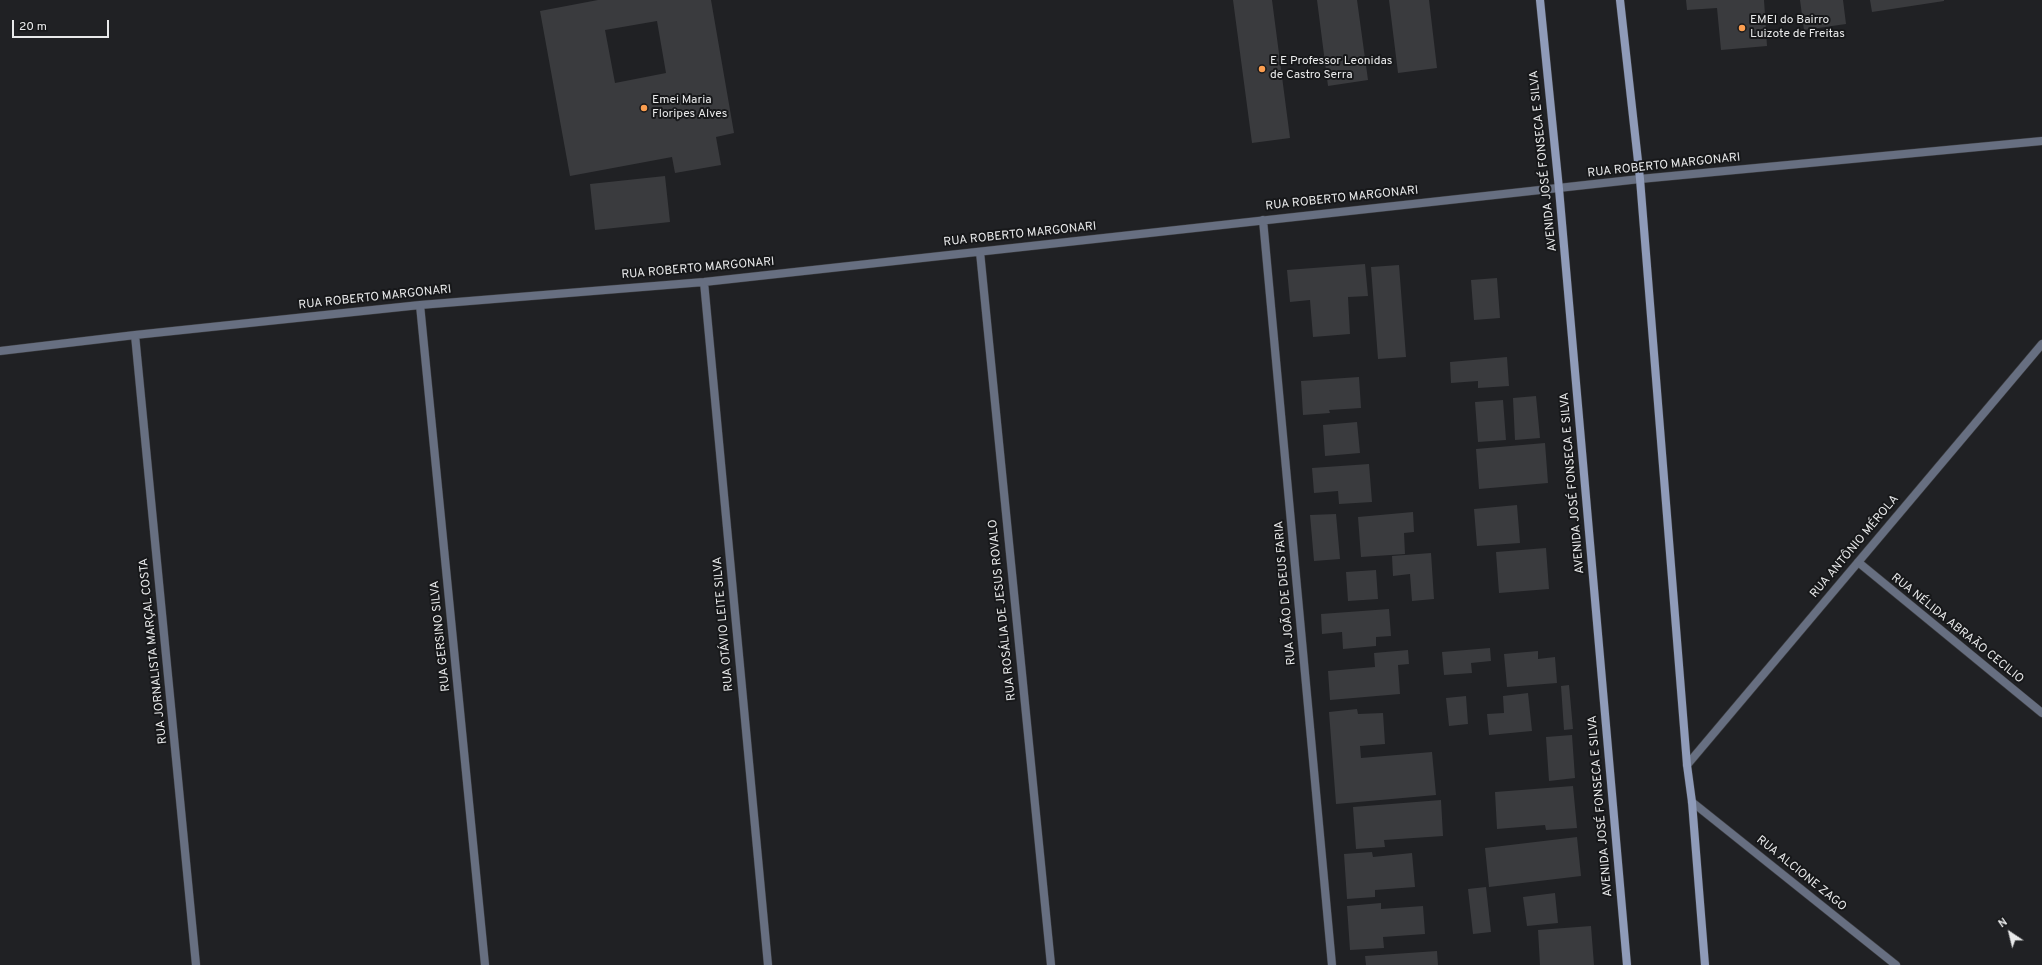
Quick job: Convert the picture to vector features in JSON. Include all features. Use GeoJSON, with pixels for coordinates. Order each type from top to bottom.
{"type":"FeatureCollection","features":[{"type":"Feature","properties":{"kind":"main road","name":"AVENIDA JOSÉ FONSECA E SILVA"},"geometry":{"type":"LineString","coordinates":[[1540,0],[1559,189],[1627,965]]}},
{"type":"Feature","properties":{"kind":"main road"},"geometry":{"type":"LineString","coordinates":[[1620,0],[1640,179],[1687,765],[1692,802],[1705,965]]}},
{"type":"Feature","properties":{"kind":"street","name":"RUA ROBERTO MARGONARI"},"geometry":{"type":"LineString","coordinates":[[0,351],[135,335],[420,306],[704,282],[1640,179],[2042,141]]}},
{"type":"Feature","properties":{"kind":"street","name":"RUA JOÃO DE DEUS FARIA"},"geometry":{"type":"LineString","coordinates":[[1263,220],[1332,965]]}},
{"type":"Feature","properties":{"kind":"street","name":"RUA ROSÁLIA DE JESUS ROVALO"},"geometry":{"type":"LineString","coordinates":[[980,252],[1051,965]]}},
{"type":"Feature","properties":{"kind":"street","name":"RUA OTÁVIO LEITE SILVA"},"geometry":{"type":"LineString","coordinates":[[704,282],[768,965]]}},
{"type":"Feature","properties":{"kind":"street","name":"RUA GERSINO SILVA"},"geometry":{"type":"LineString","coordinates":[[420,306],[485,965]]}},
{"type":"Feature","properties":{"kind":"street","name":"RUA JORNALISTA MARÇAL COSTA"},"geometry":{"type":"LineString","coordinates":[[135,335],[196,965]]}},
{"type":"Feature","properties":{"kind":"street","name":"RUA ANTÔNIO MÉROLA"},"geometry":{"type":"LineString","coordinates":[[1687,765],[2042,344]]}},
{"type":"Feature","properties":{"kind":"street","name":"RUA NÉLIDA ABRAÃO CECILIO"},"geometry":{"type":"LineString","coordinates":[[1858,562],[2042,713]]}},
{"type":"Feature","properties":{"kind":"street","name":"RUA ALCIONE ZAGO"},"geometry":{"type":"LineString","coordinates":[[1692,802],[1896,965]]}},
{"type":"Feature","properties":{"kind":"building","name":"Emei Maria Floripes Alves"},"geometry":{"type":"Polygon","coordinates":[[[598,0],[711,0],[734,133],[716,137],[721,165],[675,173],[672,157],[570,176],[540,11],[598,0]],[[657,21],[605,30],[615,83],[666,73],[657,21]]]}},
{"type":"Feature","properties":{"kind":"building","name":"E E Professor Leonidas de Castro Serra"},"geometry":{"type":"Polygon","coordinates":[[[1233,0],[1272,0],[1290,138],[1252,143],[1233,0]]]}},
{"type":"Feature","properties":{"kind":"building","name":"E E Professor Leonidas de Castro Serra"},"geometry":{"type":"Polygon","coordinates":[[[1317,0],[1357,0],[1368,80],[1328,86],[1317,0]]]}},
{"type":"Feature","properties":{"kind":"building","name":"E E Professor Leonidas de Castro Serra"},"geometry":{"type":"Polygon","coordinates":[[[1389,0],[1429,0],[1437,68],[1398,73],[1389,0]]]}},
{"type":"Feature","properties":{"kind":"building","name":"EMEI do Bairro Luizote de Freitas"},"geometry":{"type":"Polygon","coordinates":[[[1686,0],[1764,0],[1767,46],[1721,50],[1717,8],[1687,10],[1686,0]]]}},
{"type":"Feature","properties":{"kind":"building","name":"EMEI do Bairro Luizote de Freitas"},"geometry":{"type":"Polygon","coordinates":[[[1800,0],[1843,0],[1846,24],[1804,30],[1800,0]]]}},
{"type":"Feature","properties":{"kind":"building","name":"EMEI do Bairro Luizote de Freitas"},"geometry":{"type":"Polygon","coordinates":[[[1870,0],[1944,0],[1944,1],[1872,12],[1870,0]]]}},
{"type":"Feature","properties":{"kind":"building"},"geometry":{"type":"Polygon","coordinates":[[[665,176],[670,222],[595,230],[590,184],[665,176]]]}},
{"type":"Feature","properties":{"kind":"building"},"geometry":{"type":"Polygon","coordinates":[[[1365,264],[1368,296],[1348,297],[1350,334],[1313,337],[1310,300],[1290,302],[1287,270],[1365,264]]]}},
{"type":"Feature","properties":{"kind":"building"},"geometry":{"type":"Polygon","coordinates":[[[1399,265],[1406,357],[1378,359],[1371,267],[1399,265]]]}},
{"type":"Feature","properties":{"kind":"building"},"geometry":{"type":"Polygon","coordinates":[[[1497,278],[1500,318],[1474,320],[1471,280],[1497,278]]]}},
{"type":"Feature","properties":{"kind":"building"},"geometry":{"type":"Polygon","coordinates":[[[1507,357],[1509,386],[1478,388],[1478,381],[1451,383],[1450,362],[1507,357]]]}},
{"type":"Feature","properties":{"kind":"building"},"geometry":{"type":"Polygon","coordinates":[[[1359,377],[1361,408],[1329,410],[1330,413],[1303,415],[1301,381],[1359,377]]]}},
{"type":"Feature","properties":{"kind":"building"},"geometry":{"type":"Polygon","coordinates":[[[1536,396],[1540,438],[1515,440],[1513,398],[1536,396]]]}},
{"type":"Feature","properties":{"kind":"building"},"geometry":{"type":"Polygon","coordinates":[[[1503,400],[1506,440],[1478,442],[1475,402],[1503,400]]]}},
{"type":"Feature","properties":{"kind":"building"},"geometry":{"type":"Polygon","coordinates":[[[1357,422],[1360,453],[1325,456],[1323,425],[1357,422]]]}},
{"type":"Feature","properties":{"kind":"building"},"geometry":{"type":"Polygon","coordinates":[[[1545,443],[1548,483],[1479,489],[1476,449],[1545,443]]]}},
{"type":"Feature","properties":{"kind":"building"},"geometry":{"type":"Polygon","coordinates":[[[1369,464],[1372,502],[1339,504],[1338,491],[1314,493],[1312,468],[1369,464]]]}},
{"type":"Feature","properties":{"kind":"building"},"geometry":{"type":"Polygon","coordinates":[[[1517,505],[1520,543],[1477,546],[1474,509],[1517,505]]]}},
{"type":"Feature","properties":{"kind":"building"},"geometry":{"type":"Polygon","coordinates":[[[1413,512],[1414,532],[1404,533],[1405,554],[1361,557],[1358,517],[1413,512]]]}},
{"type":"Feature","properties":{"kind":"building"},"geometry":{"type":"Polygon","coordinates":[[[1336,514],[1340,559],[1314,561],[1310,515],[1336,514]]]}},
{"type":"Feature","properties":{"kind":"building"},"geometry":{"type":"Polygon","coordinates":[[[1546,548],[1549,589],[1499,593],[1496,552],[1546,548]]]}},
{"type":"Feature","properties":{"kind":"building"},"geometry":{"type":"Polygon","coordinates":[[[1431,553],[1434,599],[1412,601],[1410,574],[1393,576],[1392,556],[1431,553]]]}},
{"type":"Feature","properties":{"kind":"building"},"geometry":{"type":"Polygon","coordinates":[[[1376,570],[1378,599],[1348,601],[1346,572],[1376,570]]]}},
{"type":"Feature","properties":{"kind":"building"},"geometry":{"type":"Polygon","coordinates":[[[1389,609],[1391,636],[1376,637],[1376,646],[1343,649],[1342,632],[1322,634],[1321,614],[1389,609]]]}},
{"type":"Feature","properties":{"kind":"building"},"geometry":{"type":"Polygon","coordinates":[[[1490,648],[1491,661],[1471,663],[1472,673],[1444,675],[1442,652],[1490,648]]]}},
{"type":"Feature","properties":{"kind":"building"},"geometry":{"type":"Polygon","coordinates":[[[1408,650],[1409,664],[1398,665],[1400,694],[1330,700],[1328,671],[1375,667],[1374,653],[1408,650]]]}},
{"type":"Feature","properties":{"kind":"building"},"geometry":{"type":"Polygon","coordinates":[[[1538,651],[1538,659],[1555,657],[1557,683],[1507,687],[1504,654],[1538,651]]]}},
{"type":"Feature","properties":{"kind":"building"},"geometry":{"type":"Polygon","coordinates":[[[1569,685],[1573,729],[1564,730],[1561,686],[1569,685]]]}},
{"type":"Feature","properties":{"kind":"building"},"geometry":{"type":"Polygon","coordinates":[[[1528,693],[1532,731],[1489,735],[1487,714],[1504,713],[1503,696],[1528,693]]]}},
{"type":"Feature","properties":{"kind":"building"},"geometry":{"type":"Polygon","coordinates":[[[1466,696],[1468,724],[1449,726],[1446,698],[1466,696]]]}},
{"type":"Feature","properties":{"kind":"building"},"geometry":{"type":"Polygon","coordinates":[[[1357,709],[1358,714],[1383,713],[1385,744],[1360,746],[1361,758],[1432,752],[1436,795],[1336,804],[1329,712],[1357,709]]]}},
{"type":"Feature","properties":{"kind":"building"},"geometry":{"type":"Polygon","coordinates":[[[1572,735],[1575,778],[1549,781],[1546,737],[1572,735]]]}},
{"type":"Feature","properties":{"kind":"building"},"geometry":{"type":"Polygon","coordinates":[[[1573,786],[1577,828],[1546,830],[1545,825],[1497,829],[1495,792],[1573,786]]]}},
{"type":"Feature","properties":{"kind":"building"},"geometry":{"type":"Polygon","coordinates":[[[1441,800],[1443,836],[1384,840],[1385,847],[1356,849],[1353,807],[1441,800]]]}},
{"type":"Feature","properties":{"kind":"building"},"geometry":{"type":"Polygon","coordinates":[[[1577,837],[1581,876],[1489,887],[1485,848],[1577,837]]]}},
{"type":"Feature","properties":{"kind":"building"},"geometry":{"type":"Polygon","coordinates":[[[1372,852],[1373,857],[1412,853],[1415,887],[1375,890],[1375,897],[1347,899],[1344,854],[1372,852]]]}},
{"type":"Feature","properties":{"kind":"building"},"geometry":{"type":"Polygon","coordinates":[[[1486,887],[1491,932],[1473,934],[1468,889],[1486,887]]]}},
{"type":"Feature","properties":{"kind":"building"},"geometry":{"type":"Polygon","coordinates":[[[1555,893],[1558,923],[1527,926],[1523,897],[1555,893]]]}},
{"type":"Feature","properties":{"kind":"building"},"geometry":{"type":"Polygon","coordinates":[[[1381,903],[1381,909],[1423,906],[1425,934],[1383,937],[1384,948],[1350,950],[1347,906],[1381,903]]]}},
{"type":"Feature","properties":{"kind":"building"},"geometry":{"type":"Polygon","coordinates":[[[1591,926],[1594,965],[1540,965],[1538,930],[1591,926]]]}},
{"type":"Feature","properties":{"kind":"building"},"geometry":{"type":"Polygon","coordinates":[[[1437,951],[1438,965],[1366,965],[1365,956],[1437,951]]]}},
{"type":"Feature","properties":{"kind":"place","name":"EMEI do Bairro Luizote de Freitas"},"geometry":{"type":"Point","coordinates":[1742,28]}},
{"type":"Feature","properties":{"kind":"place","name":"E E Professor Leonidas de Castro Serra"},"geometry":{"type":"Point","coordinates":[1262,69]}},
{"type":"Feature","properties":{"kind":"place","name":"Emei Maria Floripes Alves"},"geometry":{"type":"Point","coordinates":[644,108]}}]}
